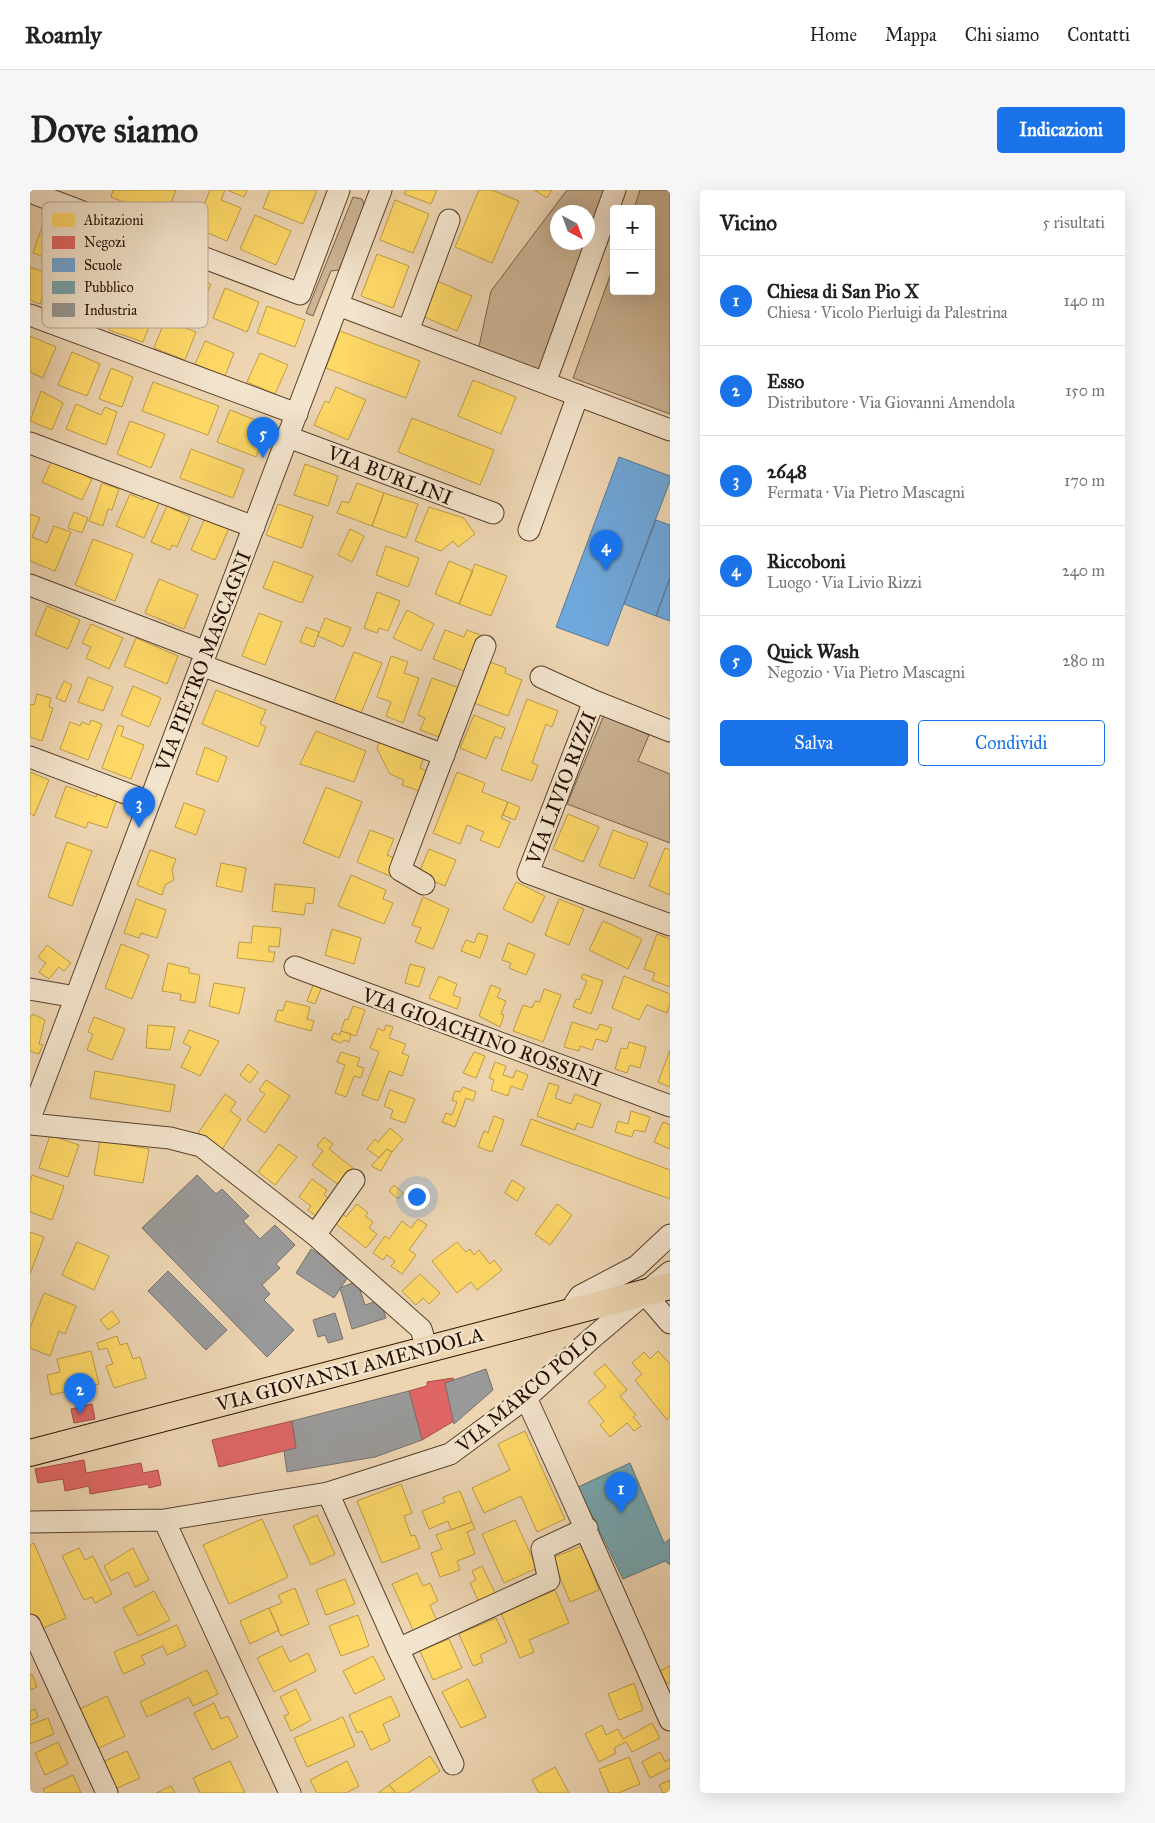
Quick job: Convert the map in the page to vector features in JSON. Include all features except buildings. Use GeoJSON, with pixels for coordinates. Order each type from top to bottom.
{"type":"FeatureCollection","features":[{"type":"Feature","properties":{"kind":"main road","name":"VIA GIOVANNI AMENDOLA"},"geometry":{"type":"LineString","coordinates":[[30,1453],[670,1286]]}},
{"type":"Feature","properties":{"kind":"street"},"geometry":{"type":"LineString","coordinates":[[208,259],[300,294],[339,190]]}},
{"type":"Feature","properties":{"kind":"street"},"geometry":{"type":"LineString","coordinates":[[545,383],[615,190]]}},
{"type":"Feature","properties":{"kind":"street"},"geometry":{"type":"LineString","coordinates":[[30,192],[56,202]]}},
{"type":"Feature","properties":{"kind":"street","name":"VIA PIETRO MASCAGNI"},"geometry":{"type":"LineString","coordinates":[[30,1118],[338,305],[375,195]]}},
{"type":"Feature","properties":{"kind":"street"},"geometry":{"type":"LineString","coordinates":[[408,331],[450,220]]}},
{"type":"Feature","properties":{"kind":"street"},"geometry":{"type":"LineString","coordinates":[[338,305],[670,430]]}},
{"type":"Feature","properties":{"kind":"street"},"geometry":{"type":"LineString","coordinates":[[30,315],[42,319]]}},
{"type":"Feature","properties":{"kind":"street"},"geometry":{"type":"LineString","coordinates":[[65,328],[297,414]]}},
{"type":"Feature","properties":{"kind":"street"},"geometry":{"type":"LineString","coordinates":[[529,530],[578,395]]}},
{"type":"Feature","properties":{"kind":"street","name":"VIA BURLINI"},"geometry":{"type":"LineString","coordinates":[[288,437],[493,514]]}},
{"type":"Feature","properties":{"kind":"street"},"geometry":{"type":"LineString","coordinates":[[30,443],[254,527]]}},
{"type":"Feature","properties":{"kind":"street"},"geometry":{"type":"LineString","coordinates":[[30,585],[204,659],[444,755]]}},
{"type":"Feature","properties":{"kind":"street"},"geometry":{"type":"LineString","coordinates":[[424,884],[400,870],[485,646]]}},
{"type":"Feature","properties":{"kind":"street","name":"VIA LIVIO RIZZI"},"geometry":{"type":"LineString","coordinates":[[541,678],[594,702],[670,731]]}},
{"type":"Feature","properties":{"kind":"street","name":"VIA LIVIO RIZZI"},"geometry":{"type":"LineString","coordinates":[[594,702],[528,874],[670,925]]}},
{"type":"Feature","properties":{"kind":"street"},"geometry":{"type":"LineString","coordinates":[[30,757],[149,802]]}},
{"type":"Feature","properties":{"kind":"street","name":"VIA GIOACHINO ROSSINI"},"geometry":{"type":"LineString","coordinates":[[295,967],[670,1106]]}},
{"type":"Feature","properties":{"kind":"street"},"geometry":{"type":"LineString","coordinates":[[30,989],[76,996]]}},
{"type":"Feature","properties":{"kind":"street"},"geometry":{"type":"LineString","coordinates":[[30,1124],[170,1138],[201,1146],[315,1235],[421,1329],[427,1349]]}},
{"type":"Feature","properties":{"kind":"street"},"geometry":{"type":"LineString","coordinates":[[315,1235],[354,1180]]}},
{"type":"Feature","properties":{"kind":"street"},"geometry":{"type":"LineString","coordinates":[[576,1310],[575,1303],[580,1296],[637,1266],[670,1235]]}},
{"type":"Feature","properties":{"kind":"street","name":"VIA MARCO POLO"},"geometry":{"type":"LineString","coordinates":[[30,1522],[164,1520],[328,1493],[450,1454],[526,1398],[590,1339],[670,1272]]}},
{"type":"Feature","properties":{"kind":"street"},"geometry":{"type":"LineString","coordinates":[[645,1294],[670,1323]]}},
{"type":"Feature","properties":{"kind":"street"},"geometry":{"type":"LineString","coordinates":[[526,1398],[587,1528],[634,1641],[670,1720]]}},
{"type":"Feature","properties":{"kind":"street"},"geometry":{"type":"LineString","coordinates":[[328,1493],[398,1649],[453,1764]]}},
{"type":"Feature","properties":{"kind":"street"},"geometry":{"type":"LineString","coordinates":[[164,1520],[290,1793]]}},
{"type":"Feature","properties":{"kind":"street"},"geometry":{"type":"LineString","coordinates":[[398,1649],[549,1580],[542,1549],[587,1528]]}},
{"type":"Feature","properties":{"kind":"street"},"geometry":{"type":"LineString","coordinates":[[30,1625],[107,1793]]}},
{"type":"Feature","properties":{"kind":"shaded area"},"geometry":{"type":"Polygon","coordinates":[[[567,190],[606,190],[595,221],[595,205],[556,205],[567,190]]]}},
{"type":"Feature","properties":{"kind":"shaded area"},"geometry":{"type":"Polygon","coordinates":[[[640,190],[670,190],[670,414],[573,378],[610,276],[610,295],[655,295],[655,205],[635,205],[640,190]]]}},
{"type":"Feature","properties":{"kind":"shaded area"},"geometry":{"type":"Polygon","coordinates":[[[353,197],[362,199],[365,207],[339,270],[331,271],[313,316],[306,313],[353,197]]]}},
{"type":"Feature","properties":{"kind":"shaded area"},"geometry":{"type":"Polygon","coordinates":[[[550,213],[550,250],[585,250],[541,374],[478,351],[491,291],[550,213]]]}},
{"type":"Feature","properties":{"kind":"shaded area"},"geometry":{"type":"Polygon","coordinates":[[[604,715],[649,735],[638,761],[670,774],[670,843],[567,804],[604,715]]]}},
{"type":"Feature","properties":{"kind":"place","name":"Quick Wash"},"geometry":{"type":"Point","coordinates":[263,458]}},
{"type":"Feature","properties":{"kind":"place","name":"Riccoboni"},"geometry":{"type":"Point","coordinates":[606,571]}},
{"type":"Feature","properties":{"kind":"place","name":"2648"},"geometry":{"type":"Point","coordinates":[139,828]}},
{"type":"Feature","properties":{"kind":"place","name":"Esso"},"geometry":{"type":"Point","coordinates":[80,1414]}},
{"type":"Feature","properties":{"kind":"place","name":"Chiesa di San Pio X"},"geometry":{"type":"Point","coordinates":[621,1513]}}]}
